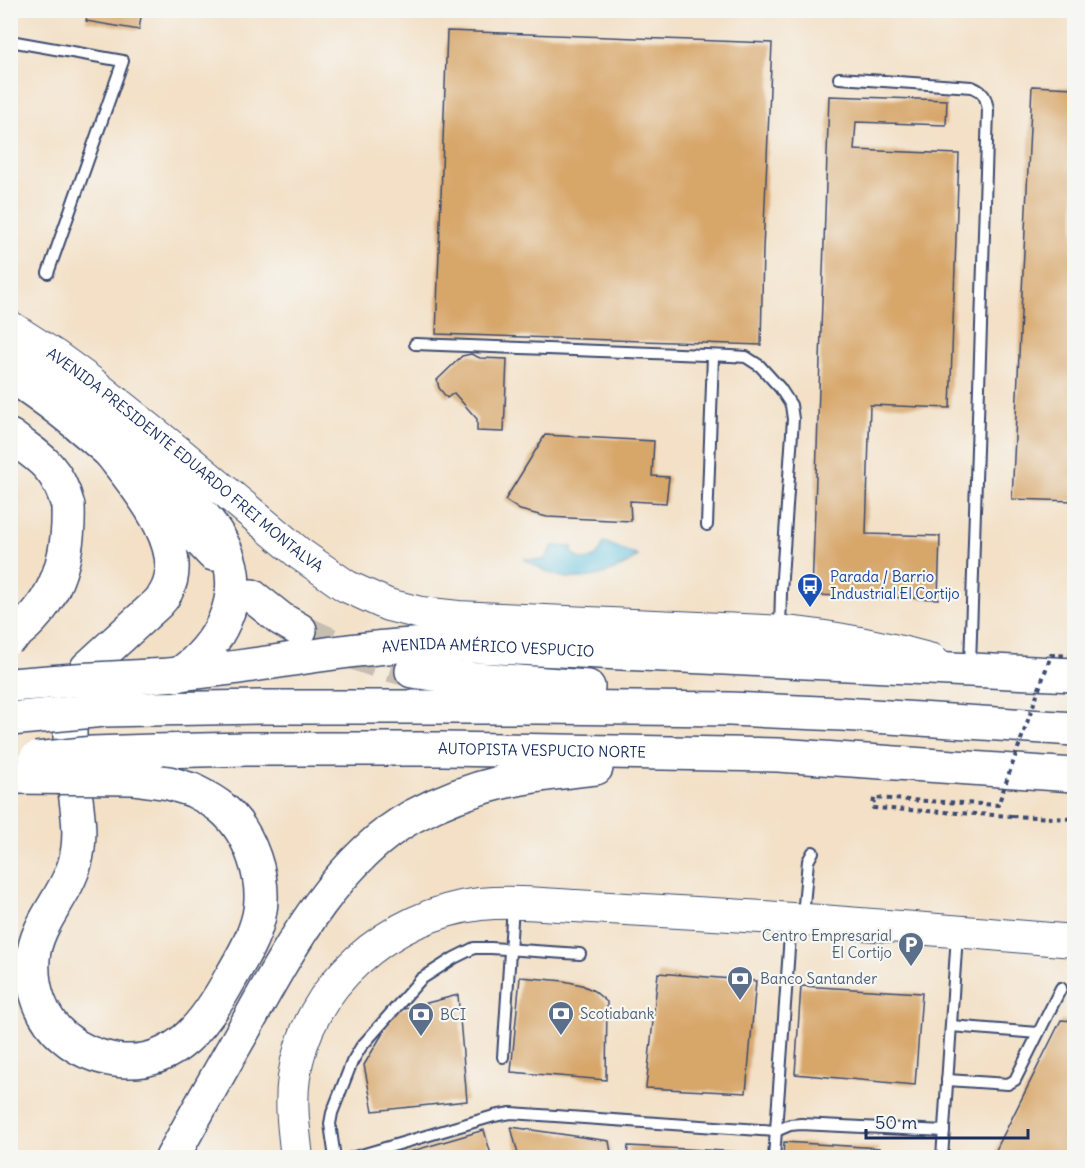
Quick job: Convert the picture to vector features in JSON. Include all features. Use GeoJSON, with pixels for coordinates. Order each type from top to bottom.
{"type":"FeatureCollection","features":[{"type":"Feature","properties":{"kind":"main road","name":"AVENIDA PRESIDENTE EDUARDO FREI MONTALVA"},"geometry":{"type":"LineString","coordinates":[[10,327],[75,370],[165,441],[300,554],[360,594]]}},
{"type":"Feature","properties":{"kind":"main road"},"geometry":{"type":"LineString","coordinates":[[10,355],[91,413],[151,464],[199,510],[225,547],[231,567],[231,597],[226,618],[219,633],[198,660],[164,676]]}},
{"type":"Feature","properties":{"kind":"main road"},"geometry":{"type":"LineString","coordinates":[[10,375],[61,411],[112,454],[160,499],[213,555]]}},
{"type":"Feature","properties":{"kind":"main road"},"geometry":{"type":"LineString","coordinates":[[10,436],[38,456],[59,479],[68,506],[69,523],[66,552],[51,592],[36,613],[10,638]]}},
{"type":"Feature","properties":{"kind":"main road"},"geometry":{"type":"LineString","coordinates":[[10,777],[133,778],[169,783],[192,790],[223,809],[239,826],[251,847],[261,895],[260,914],[246,950],[223,992],[201,1023],[183,1042],[158,1057],[123,1061],[94,1055],[69,1042],[54,1027],[41,1008],[33,971],[38,939],[69,878],[78,846],[79,823],[72,768],[70,744],[71,705],[79,680],[87,668],[158,603],[170,583],[171,559],[164,531],[145,497],[112,454]]}},
{"type":"Feature","properties":{"kind":"main road","name":"AVENIDA AMÉRICO VESPUCIO"},"geometry":{"type":"LineString","coordinates":[[360,594],[388,605],[439,616],[780,632],[840,639],[915,655],[970,670]]}},
{"type":"Feature","properties":{"kind":"main road"},"geometry":{"type":"LineString","coordinates":[[252,596],[281,619],[300,630]]}},
{"type":"Feature","properties":{"kind":"main road","name":"AVENIDA AMÉRICO VESPUCIO"},"geometry":{"type":"LineString","coordinates":[[10,685],[164,676],[362,649],[433,644],[1074,675]]}},
{"type":"Feature","properties":{"kind":"main road"},"geometry":{"type":"LineString","coordinates":[[412,671],[462,678],[649,692],[792,711]]}},
{"type":"Feature","properties":{"kind":"main road"},"geometry":{"type":"LineString","coordinates":[[10,719],[83,712],[261,706],[676,708],[792,711],[1074,729]]}},
{"type":"Feature","properties":{"kind":"main road","name":"AUTOPISTA VESPUCIO NORTE"},"geometry":{"type":"LineString","coordinates":[[10,762],[55,756],[154,751],[443,748],[778,755],[1074,775]]}},
{"type":"Feature","properties":{"kind":"main road"},"geometry":{"type":"LineString","coordinates":[[172,1158],[268,985],[316,911],[355,862],[383,837],[411,817],[486,785],[526,777],[612,766],[778,755]]}},
{"type":"Feature","properties":{"kind":"main road"},"geometry":{"type":"LineString","coordinates":[[1019,771],[1074,781]]}},
{"type":"Feature","properties":{"kind":"main road"},"geometry":{"type":"LineString","coordinates":[[297,1158],[292,1106],[294,1076],[303,1042],[314,1016],[335,984],[357,960],[396,932],[444,911],[469,906],[513,903],[797,919],[1074,941]]}},
{"type":"Feature","properties":{"kind":"lane"},"geometry":{"type":"LineString","coordinates":[[10,41],[123,61],[48,273]]}},
{"type":"Feature","properties":{"kind":"lane"},"geometry":{"type":"LineString","coordinates":[[839,78],[972,87],[981,91],[986,100],[970,670]]}},
{"type":"Feature","properties":{"kind":"lane"},"geometry":{"type":"LineString","coordinates":[[415,344],[746,357],[760,366],[780,388],[791,405],[793,419],[780,632]]}},
{"type":"Feature","properties":{"kind":"lane"},"geometry":{"type":"LineString","coordinates":[[707,525],[713,356]]}},
{"type":"Feature","properties":{"kind":"lane"},"geometry":{"type":"LineString","coordinates":[[774,1158],[797,919],[808,861],[813,852]]}},
{"type":"Feature","properties":{"kind":"lane"},"geometry":{"type":"LineString","coordinates":[[503,1057],[513,903]]}},
{"type":"Feature","properties":{"kind":"lane"},"geometry":{"type":"LineString","coordinates":[[942,1158],[957,932]]}},
{"type":"Feature","properties":{"kind":"lane"},"geometry":{"type":"LineString","coordinates":[[335,1158],[330,1124],[351,1062],[361,1047],[421,979],[474,948],[580,954]]}},
{"type":"Feature","properties":{"kind":"lane"},"geometry":{"type":"LineString","coordinates":[[947,1080],[1012,1083],[1061,988]]}},
{"type":"Feature","properties":{"kind":"lane"},"geometry":{"type":"LineString","coordinates":[[951,1026],[1038,1033]]}},
{"type":"Feature","properties":{"kind":"lane"},"geometry":{"type":"LineString","coordinates":[[351,1158],[511,1113],[776,1131],[790,1125],[801,1124],[944,1131]]}},
{"type":"Feature","properties":{"kind":"path"},"geometry":{"type":"LineString","coordinates":[[1074,656],[1051,655],[998,806],[874,798],[873,808],[1074,819]]}},
{"type":"Feature","properties":{"kind":"water"},"geometry":{"type":"Polygon","coordinates":[[[604,542],[638,556],[612,571],[582,578],[557,576],[524,559],[544,560],[553,546],[572,547],[572,552],[577,557],[591,559],[599,553],[604,542]]]}},
{"type":"Feature","properties":{"kind":"building"},"geometry":{"type":"Polygon","coordinates":[[[88,10],[142,10],[139,30],[86,21],[88,10]]]}},
{"type":"Feature","properties":{"kind":"building"},"geometry":{"type":"Polygon","coordinates":[[[447,31],[772,43],[761,345],[436,334],[447,31]]]}},
{"type":"Feature","properties":{"kind":"building"},"geometry":{"type":"Polygon","coordinates":[[[1032,86],[1074,88],[1074,501],[1012,499],[1032,86]]]}},
{"type":"Feature","properties":{"kind":"building"},"geometry":{"type":"Polygon","coordinates":[[[829,96],[947,100],[946,125],[856,122],[854,150],[959,154],[950,408],[870,405],[866,534],[940,536],[938,599],[812,595],[829,96]]]}},
{"type":"Feature","properties":{"kind":"building"},"geometry":{"type":"Polygon","coordinates":[[[471,354],[480,358],[507,359],[504,432],[477,431],[477,419],[454,393],[447,398],[439,388],[437,380],[462,356],[471,354]]]}},
{"type":"Feature","properties":{"kind":"building"},"geometry":{"type":"Polygon","coordinates":[[[545,435],[654,441],[652,476],[669,477],[666,503],[630,501],[631,521],[547,517],[520,510],[505,500],[545,435]]]}},
{"type":"Feature","properties":{"kind":"building"},"geometry":{"type":"Polygon","coordinates":[[[658,973],[756,981],[746,1093],[646,1088],[658,973]]]}},
{"type":"Feature","properties":{"kind":"building","name":"Scotiabank"},"geometry":{"type":"Polygon","coordinates":[[[520,977],[582,985],[607,1002],[606,1080],[511,1072],[520,977]]]}},
{"type":"Feature","properties":{"kind":"building"},"geometry":{"type":"Polygon","coordinates":[[[801,986],[922,993],[915,1085],[795,1074],[801,986]]]}},
{"type":"Feature","properties":{"kind":"building","name":"BCI"},"geometry":{"type":"Polygon","coordinates":[[[458,995],[467,1101],[373,1111],[364,1065],[396,1011],[458,995]]]}},
{"type":"Feature","properties":{"kind":"building"},"geometry":{"type":"Polygon","coordinates":[[[1061,1020],[1074,1021],[1074,1158],[992,1158],[1061,1020]]]}},
{"type":"Feature","properties":{"kind":"building"},"geometry":{"type":"Polygon","coordinates":[[[511,1127],[609,1141],[612,1158],[519,1158],[511,1127]]]}},
{"type":"Feature","properties":{"kind":"building"},"geometry":{"type":"Polygon","coordinates":[[[484,1130],[492,1158],[392,1158],[392,1157],[484,1130]]]}},
{"type":"Feature","properties":{"kind":"building"},"geometry":{"type":"Polygon","coordinates":[[[784,1142],[879,1148],[875,1158],[783,1158],[784,1142]]]}},
{"type":"Feature","properties":{"kind":"building"},"geometry":{"type":"Polygon","coordinates":[[[628,1146],[744,1152],[744,1158],[627,1158],[628,1146]]]}},
{"type":"Feature","properties":{"kind":"tunnel"},"geometry":{"type":"LineString","coordinates":[[300,630],[355,654],[412,671]]}},
{"type":"Feature","properties":{"kind":"place","name":"Parada / Barrio Industrial El Cortijo"},"geometry":{"type":"Point","coordinates":[810,609]}},
{"type":"Feature","properties":{"kind":"place","name":"Centro Empresarial El Cortijo"},"geometry":{"type":"Point","coordinates":[911,968]}},
{"type":"Feature","properties":{"kind":"place","name":"Banco Santander"},"geometry":{"type":"Point","coordinates":[740,1002]}},
{"type":"Feature","properties":{"kind":"place","name":"Scotiabank"},"geometry":{"type":"Point","coordinates":[561,1037]}},
{"type":"Feature","properties":{"kind":"place","name":"BCI"},"geometry":{"type":"Point","coordinates":[421,1038]}}]}
